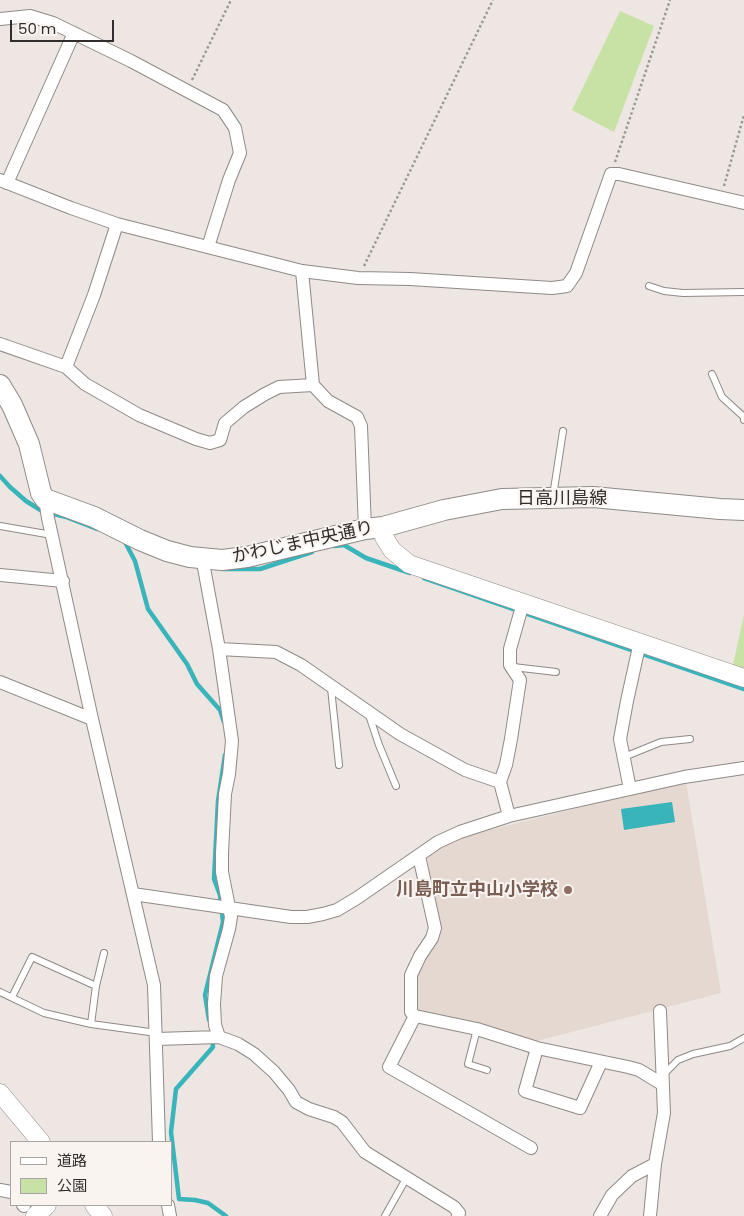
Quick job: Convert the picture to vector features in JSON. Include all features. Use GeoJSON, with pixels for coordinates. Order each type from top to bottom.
{"type":"FeatureCollection","features":[{"type":"Feature","properties":{"kind":"main road"},"geometry":{"type":"LineString","coordinates":[[0,385],[23,429],[31,449],[41,493],[45,498]]}},
{"type":"Feature","properties":{"kind":"main road","name":"日高川島線"},"geometry":{"type":"LineString","coordinates":[[374,528],[444,510],[502,499],[593,496],[744,510]]}},
{"type":"Feature","properties":{"kind":"main road","name":"かわじま中央通り"},"geometry":{"type":"LineString","coordinates":[[45,498],[94,517],[167,551],[222,560],[247,557],[374,528]]}},
{"type":"Feature","properties":{"kind":"street"},"geometry":{"type":"LineString","coordinates":[[0,19],[30,16],[53,23],[224,110],[235,128],[240,153],[229,180],[208,246]]}},
{"type":"Feature","properties":{"kind":"street"},"geometry":{"type":"LineString","coordinates":[[74,33],[3,182],[117,224],[302,271],[358,278],[410,279],[534,288],[567,286],[576,273],[611,174],[619,174],[744,203]]}},
{"type":"Feature","properties":{"kind":"street"},"geometry":{"type":"LineString","coordinates":[[66,367],[94,295],[117,224]]}},
{"type":"Feature","properties":{"kind":"street"},"geometry":{"type":"LineString","coordinates":[[302,271],[313,385],[328,401],[357,417],[361,426],[374,528]]}},
{"type":"Feature","properties":{"kind":"street"},"geometry":{"type":"LineString","coordinates":[[0,344],[66,367],[86,384],[139,415],[210,443],[220,440],[225,422],[265,394],[279,387],[313,385]]}},
{"type":"Feature","properties":{"kind":"street"},"geometry":{"type":"LineString","coordinates":[[45,498],[92,719],[154,985],[159,1141]]}},
{"type":"Feature","properties":{"kind":"street","name":"かわじま中央通り"},"geometry":{"type":"LineString","coordinates":[[374,528],[384,537],[392,550],[409,564],[744,678]]}},
{"type":"Feature","properties":{"kind":"street"},"geometry":{"type":"LineString","coordinates":[[202,557],[219,649],[232,741],[222,853],[222,872],[230,908],[230,929],[216,976],[214,1004],[215,1024],[219,1037]]}},
{"type":"Feature","properties":{"kind":"street"},"geometry":{"type":"LineString","coordinates":[[0,575],[63,581]]}},
{"type":"Feature","properties":{"kind":"street"},"geometry":{"type":"LineString","coordinates":[[509,816],[500,782],[512,739],[520,680],[510,665],[510,649],[523,603]]}},
{"type":"Feature","properties":{"kind":"street"},"geometry":{"type":"LineString","coordinates":[[630,789],[620,739],[640,642]]}},
{"type":"Feature","properties":{"kind":"street"},"geometry":{"type":"LineString","coordinates":[[219,649],[276,652],[301,665],[400,734],[465,770],[500,782]]}},
{"type":"Feature","properties":{"kind":"street"},"geometry":{"type":"LineString","coordinates":[[0,682],[92,719]]}},
{"type":"Feature","properties":{"kind":"street"},"geometry":{"type":"LineString","coordinates":[[133,894],[291,917],[307,917],[337,910],[438,842],[460,832],[509,816],[692,776],[744,768]]}},
{"type":"Feature","properties":{"kind":"street"},"geometry":{"type":"LineString","coordinates":[[419,856],[435,928],[432,938],[420,956],[411,975],[412,1012],[415,1016],[477,1029],[537,1048],[639,1070],[662,1080]]}},
{"type":"Feature","properties":{"kind":"street"},"geometry":{"type":"LineString","coordinates":[[650,1216],[655,1164],[664,1113],[660,1011]]}},
{"type":"Feature","properties":{"kind":"street"},"geometry":{"type":"LineString","coordinates":[[415,1016],[389,1068],[531,1148]]}},
{"type":"Feature","properties":{"kind":"street"},"geometry":{"type":"LineString","coordinates":[[157,1036],[219,1037],[238,1044],[254,1054],[274,1072],[296,1102],[342,1122],[365,1152],[454,1207],[459,1213],[458,1216]]}},
{"type":"Feature","properties":{"kind":"street"},"geometry":{"type":"LineString","coordinates":[[537,1048],[525,1091],[580,1108],[601,1062]]}},
{"type":"Feature","properties":{"kind":"street"},"geometry":{"type":"LineString","coordinates":[[0,1093],[40,1141]]}},
{"type":"Feature","properties":{"kind":"street"},"geometry":{"type":"LineString","coordinates":[[600,1216],[612,1195],[619,1188],[632,1176],[655,1164]]}},
{"type":"Feature","properties":{"kind":"street"},"geometry":{"type":"LineString","coordinates":[[27,1209],[42,1206]]}},
{"type":"Feature","properties":{"kind":"street"},"geometry":{"type":"LineString","coordinates":[[95,1206],[103,1216]]}},
{"type":"Feature","properties":{"kind":"lane"},"geometry":{"type":"LineString","coordinates":[[649,286],[664,291],[683,293],[744,292]]}},
{"type":"Feature","properties":{"kind":"lane"},"geometry":{"type":"LineString","coordinates":[[712,374],[722,397],[744,417],[744,420]]}},
{"type":"Feature","properties":{"kind":"lane"},"geometry":{"type":"LineString","coordinates":[[553,497],[563,431]]}},
{"type":"Feature","properties":{"kind":"lane"},"geometry":{"type":"LineString","coordinates":[[0,526],[52,535]]}},
{"type":"Feature","properties":{"kind":"lane"},"geometry":{"type":"LineString","coordinates":[[512,667],[556,672]]}},
{"type":"Feature","properties":{"kind":"lane"},"geometry":{"type":"LineString","coordinates":[[331,687],[340,766]]}},
{"type":"Feature","properties":{"kind":"lane"},"geometry":{"type":"LineString","coordinates":[[368,712],[396,786]]}},
{"type":"Feature","properties":{"kind":"lane"},"geometry":{"type":"LineString","coordinates":[[624,757],[662,742],[690,739]]}},
{"type":"Feature","properties":{"kind":"lane"},"geometry":{"type":"LineString","coordinates":[[91,1024],[96,986],[104,953]]}},
{"type":"Feature","properties":{"kind":"lane"},"geometry":{"type":"LineString","coordinates":[[12,997],[32,957],[96,986]]}},
{"type":"Feature","properties":{"kind":"lane"},"geometry":{"type":"LineString","coordinates":[[0,992],[44,1013],[157,1036]]}},
{"type":"Feature","properties":{"kind":"lane"},"geometry":{"type":"LineString","coordinates":[[477,1029],[468,1064],[486,1070]]}},
{"type":"Feature","properties":{"kind":"lane"},"geometry":{"type":"LineString","coordinates":[[662,1080],[678,1060],[693,1054],[730,1046],[744,1038]]}},
{"type":"Feature","properties":{"kind":"lane"},"geometry":{"type":"LineString","coordinates":[[385,1216],[407,1177]]}},
{"type":"Feature","properties":{"kind":"path"},"geometry":{"type":"LineString","coordinates":[[187,90],[231,0]]}},
{"type":"Feature","properties":{"kind":"path"},"geometry":{"type":"LineString","coordinates":[[358,278],[493,0]]}},
{"type":"Feature","properties":{"kind":"path"},"geometry":{"type":"LineString","coordinates":[[611,174],[670,0]]}},
{"type":"Feature","properties":{"kind":"path"},"geometry":{"type":"LineString","coordinates":[[721,197],[744,115]]}},
{"type":"Feature","properties":{"kind":"shaded area","name":"川島町立中山小学校"},"geometry":{"type":"Polygon","coordinates":[[[686,782],[721,993],[533,1042],[483,1024],[421,1013],[417,1010],[416,976],[420,966],[432,951],[437,939],[438,923],[427,856],[449,843],[485,831],[686,782]]]}},
{"type":"Feature","properties":{"kind":"green space"},"geometry":{"type":"Polygon","coordinates":[[[620,11],[654,26],[614,132],[572,110],[620,11]]]}},
{"type":"Feature","properties":{"kind":"green space"},"geometry":{"type":"Polygon","coordinates":[[[744,615],[744,669],[733,665],[744,615]]]}},
{"type":"Feature","properties":{"kind":"water"},"geometry":{"type":"Polygon","coordinates":[[[672,802],[675,822],[624,830],[621,809],[672,802]]]}},
{"type":"Feature","properties":{"kind":"waterway"},"geometry":{"type":"LineString","coordinates":[[0,476],[26,501],[42,511],[66,517],[97,529]]}},
{"type":"Feature","properties":{"kind":"waterway"},"geometry":{"type":"LineString","coordinates":[[125,542],[135,561],[148,609],[187,664],[197,684],[220,710],[224,722]]}},
{"type":"Feature","properties":{"kind":"waterway"},"geometry":{"type":"LineString","coordinates":[[334,546],[344,545],[366,558],[410,573]]}},
{"type":"Feature","properties":{"kind":"waterway"},"geometry":{"type":"LineString","coordinates":[[223,569],[260,569],[312,552]]}},
{"type":"Feature","properties":{"kind":"waterway"},"geometry":{"type":"LineString","coordinates":[[424,578],[744,689]]}},
{"type":"Feature","properties":{"kind":"waterway"},"geometry":{"type":"LineString","coordinates":[[209,1020],[205,995],[223,922],[220,895],[214,879],[218,801],[225,755]]}},
{"type":"Feature","properties":{"kind":"waterway"},"geometry":{"type":"LineString","coordinates":[[212,1038],[213,1047],[176,1089],[171,1132],[179,1199],[208,1203],[226,1216]]}},
{"type":"Feature","properties":{"kind":"place","name":"川島町立中山小学校"},"geometry":{"type":"Point","coordinates":[568,890]}}]}
